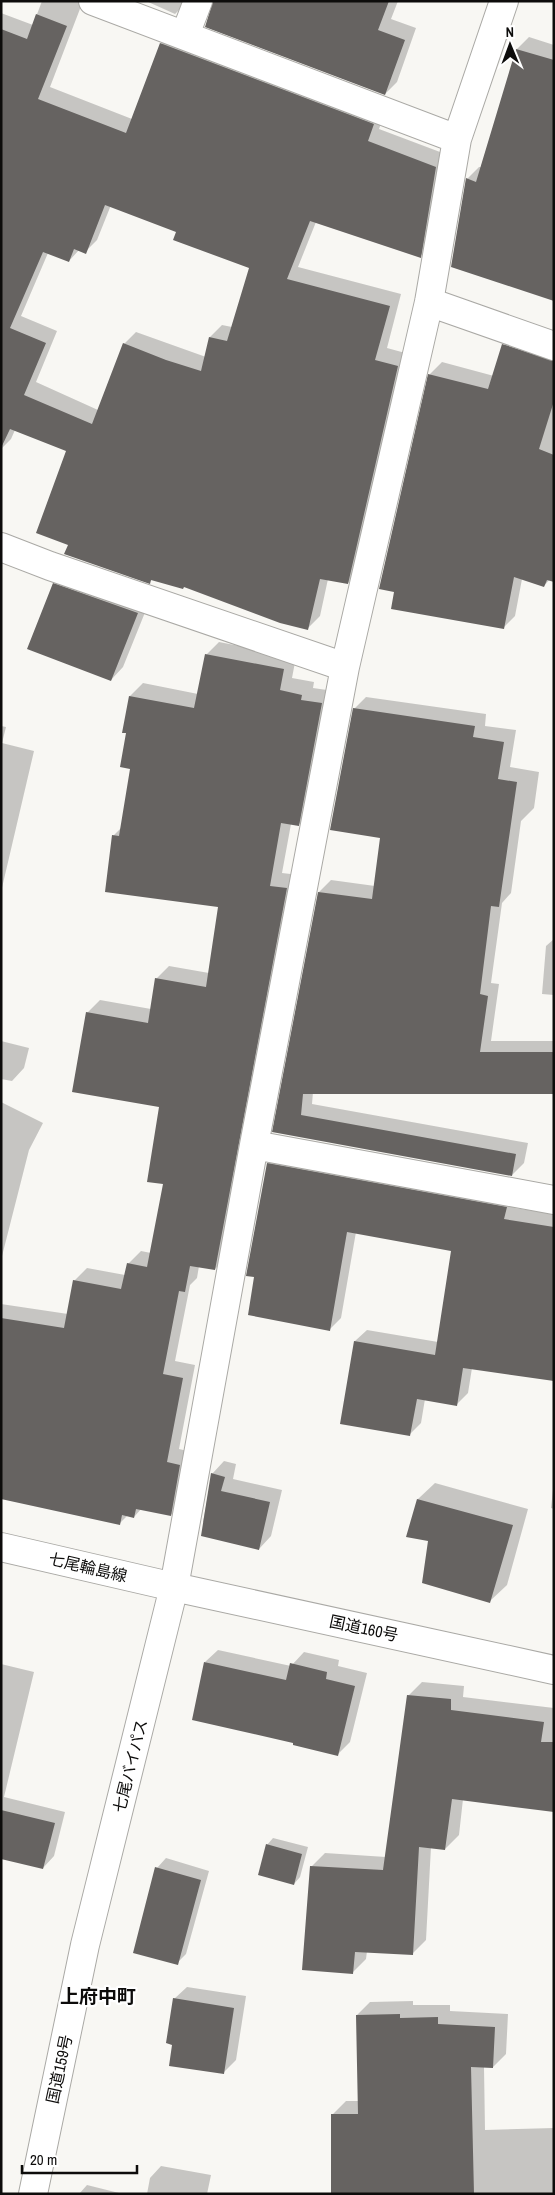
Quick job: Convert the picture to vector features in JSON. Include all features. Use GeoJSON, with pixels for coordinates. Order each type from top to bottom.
{"type":"FeatureCollection","features":[{"type":"Feature","properties":{"kind":"main road"},"geometry":{"type":"LineString","coordinates":[[92,1],[457,139]]}},
{"type":"Feature","properties":{"kind":"main road"},"geometry":{"type":"LineString","coordinates":[[185,35],[198,1]]}},
{"type":"Feature","properties":{"kind":"main road","name":"七尾バイパス"},"geometry":{"type":"LineString","coordinates":[[84,1945],[174,1587],[254,1145],[345,667],[429,302],[457,139],[504,1]]}},
{"type":"Feature","properties":{"kind":"main road"},"geometry":{"type":"LineString","coordinates":[[429,302],[554,346]]}},
{"type":"Feature","properties":{"kind":"main road"},"geometry":{"type":"LineString","coordinates":[[1,547],[59,569],[345,667]]}},
{"type":"Feature","properties":{"kind":"main road"},"geometry":{"type":"LineString","coordinates":[[254,1145],[554,1200]]}},
{"type":"Feature","properties":{"kind":"main road","name":"七尾輪島線"},"geometry":{"type":"LineString","coordinates":[[1,1547],[174,1587]]}},
{"type":"Feature","properties":{"kind":"main road","name":"国道160号"},"geometry":{"type":"LineString","coordinates":[[174,1587],[554,1670]]}},
{"type":"Feature","properties":{"kind":"main road","name":"国道159号"},"geometry":{"type":"LineString","coordinates":[[33,2194],[84,1945]]}},
{"type":"Feature","properties":{"kind":"building"},"geometry":{"type":"Polygon","coordinates":[[[213,1],[389,1],[378,30],[405,40],[385,95],[205,27],[213,1]]]}},
{"type":"Feature","properties":{"kind":"building"},"geometry":{"type":"Polygon","coordinates":[[[36,14],[67,26],[38,99],[126,133],[160,43],[374,124],[368,141],[436,167],[421,258],[310,221],[287,279],[390,306],[375,360],[398,366],[348,584],[320,579],[308,630],[280,623],[184,587],[183,589],[151,580],[150,584],[64,554],[68,545],[36,533],[66,451],[10,429],[1,448],[1,29],[27,39],[36,14]],[[105,205],[86,254],[74,249],[69,262],[43,252],[10,328],[46,343],[24,395],[92,424],[123,343],[201,371],[209,337],[227,341],[249,268],[173,240],[176,232],[105,205]]]}},
{"type":"Feature","properties":{"kind":"building"},"geometry":{"type":"Polygon","coordinates":[[[516,49],[554,60],[554,301],[451,267],[466,178],[476,182],[516,49]]]}},
{"type":"Feature","properties":{"kind":"building"},"geometry":{"type":"Polygon","coordinates":[[[502,344],[554,361],[554,401],[539,449],[554,455],[554,582],[547,580],[544,587],[514,577],[504,629],[391,609],[394,592],[379,589],[428,374],[488,389],[502,344]]]}},
{"type":"Feature","properties":{"kind":"building"},"geometry":{"type":"Polygon","coordinates":[[[53,583],[138,613],[111,681],[27,649],[53,583]]]}},
{"type":"Feature","properties":{"kind":"building"},"geometry":{"type":"Polygon","coordinates":[[[205,654],[284,669],[280,690],[302,695],[301,700],[322,703],[299,826],[281,823],[270,886],[287,888],[215,1270],[190,1266],[185,1292],[179,1291],[163,1374],[183,1378],[167,1462],[180,1465],[171,1516],[136,1509],[134,1518],[122,1515],[120,1525],[1,1499],[1,1318],[64,1328],[73,1280],[121,1289],[127,1263],[147,1267],[163,1184],[147,1182],[159,1107],[72,1092],[86,1012],[148,1023],[155,978],[206,987],[218,907],[105,892],[112,835],[119,836],[130,769],[120,767],[126,733],[122,733],[129,696],[194,708],[205,654]]]}},
{"type":"Feature","properties":{"kind":"building"},"geometry":{"type":"Polygon","coordinates":[[[353,708],[475,726],[473,737],[504,742],[498,779],[517,782],[499,907],[491,906],[480,994],[488,996],[480,1052],[554,1052],[554,1094],[303,1094],[301,1115],[516,1154],[512,1176],[272,1132],[318,892],[372,899],[380,838],[330,830],[353,708]]]}},
{"type":"Feature","properties":{"kind":"building"},"geometry":{"type":"Polygon","coordinates":[[[267,1163],[507,1207],[504,1219],[554,1227],[554,1381],[463,1368],[457,1406],[417,1399],[410,1436],[340,1424],[354,1341],[435,1355],[451,1251],[347,1232],[330,1331],[248,1315],[254,1277],[246,1276],[267,1163]]]}},
{"type":"Feature","properties":{"kind":"building"},"geometry":{"type":"Polygon","coordinates":[[[211,1473],[225,1477],[221,1491],[270,1502],[259,1550],[201,1536],[211,1473]]]}},
{"type":"Feature","properties":{"kind":"building"},"geometry":{"type":"Polygon","coordinates":[[[417,1499],[513,1525],[490,1603],[422,1583],[428,1541],[406,1537],[417,1499]]]}},
{"type":"Feature","properties":{"kind":"building"},"geometry":{"type":"Polygon","coordinates":[[[204,1662],[286,1680],[290,1663],[327,1672],[326,1679],[355,1686],[338,1756],[293,1745],[293,1743],[192,1720],[204,1662]]]}},
{"type":"Feature","properties":{"kind":"building"},"geometry":{"type":"Polygon","coordinates":[[[407,1695],[451,1699],[451,1710],[544,1722],[541,1742],[554,1742],[554,1812],[452,1799],[445,1850],[419,1847],[413,1955],[355,1952],[353,1974],[302,1970],[310,1866],[383,1870],[407,1695]]]}},
{"type":"Feature","properties":{"kind":"building"},"geometry":{"type":"Polygon","coordinates":[[[1,1810],[55,1823],[43,1869],[1,1859],[1,1810]]]}},
{"type":"Feature","properties":{"kind":"building"},"geometry":{"type":"Polygon","coordinates":[[[266,1844],[302,1854],[294,1885],[258,1875],[266,1844]]]}},
{"type":"Feature","properties":{"kind":"building"},"geometry":{"type":"Polygon","coordinates":[[[155,1867],[201,1880],[178,1965],[133,1953],[155,1867]]]}},
{"type":"Feature","properties":{"kind":"building"},"geometry":{"type":"Polygon","coordinates":[[[173,1998],[234,2008],[224,2074],[169,2066],[172,2045],[166,2043],[173,1998]]]}},
{"type":"Feature","properties":{"kind":"building"},"geometry":{"type":"Polygon","coordinates":[[[400,2014],[400,2018],[438,2017],[438,2024],[495,2027],[493,2068],[471,2067],[474,2194],[331,2194],[331,2114],[358,2114],[356,2015],[400,2014]]]}},
{"type":"Feature","properties":{"kind":"district","name":"上府中町"},"geometry":{"type":"Point","coordinates":[98,1996]}}]}
